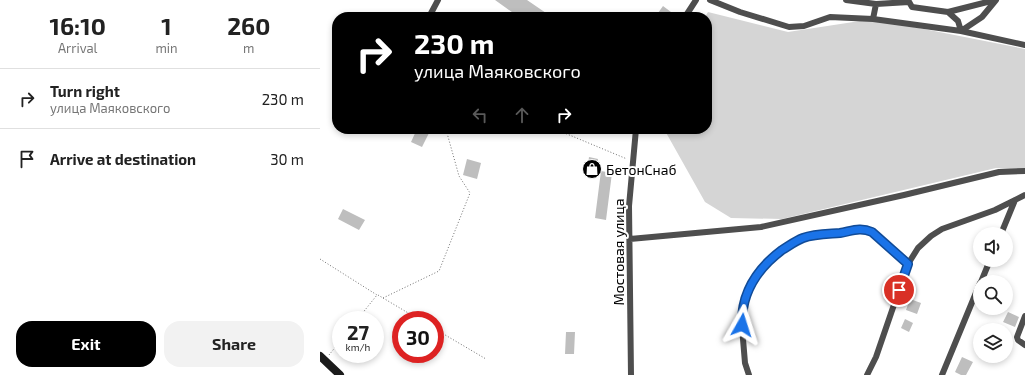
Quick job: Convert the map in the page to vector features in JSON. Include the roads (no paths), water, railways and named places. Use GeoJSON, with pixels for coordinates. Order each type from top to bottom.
{"type":"FeatureCollection","features":[{"type":"Feature","properties":{"kind":"main road"},"geometry":{"type":"LineString","coordinates":[[322,358],[340,375]]}},
{"type":"Feature","properties":{"kind":"street"},"geometry":{"type":"LineString","coordinates":[[432,12],[438,0]]}},
{"type":"Feature","properties":{"kind":"street"},"geometry":{"type":"LineString","coordinates":[[688,12],[696,0]]}},
{"type":"Feature","properties":{"kind":"street"},"geometry":{"type":"LineString","coordinates":[[710,0],[740,12],[789,27],[804,26],[830,17],[873,19],[961,31],[1025,45]]}},
{"type":"Feature","properties":{"kind":"street"},"geometry":{"type":"LineString","coordinates":[[846,0],[876,4],[908,1],[912,7],[948,12],[995,0]]}},
{"type":"Feature","properties":{"kind":"street"},"geometry":{"type":"LineString","coordinates":[[961,31],[982,17],[995,0]]}},
{"type":"Feature","properties":{"kind":"street"},"geometry":{"type":"LineString","coordinates":[[873,19],[876,4]]}},
{"type":"Feature","properties":{"kind":"street"},"geometry":{"type":"LineString","coordinates":[[948,12],[958,21],[961,31]]}},
{"type":"Feature","properties":{"kind":"street","name":"Мостовая улица"},"geometry":{"type":"LineString","coordinates":[[631,375],[629,206],[636,134]]}},
{"type":"Feature","properties":{"kind":"street"},"geometry":{"type":"LineString","coordinates":[[630,238],[761,227],[999,172],[1025,171]]}},
{"type":"Feature","properties":{"kind":"street"},"geometry":{"type":"LineString","coordinates":[[867,375],[876,357],[908,264],[918,248],[931,236],[953,224],[995,210],[1025,195]]}},
{"type":"Feature","properties":{"kind":"street"},"geometry":{"type":"LineString","coordinates":[[1004,227],[1015,200]]}},
{"type":"Feature","properties":{"kind":"street"},"geometry":{"type":"LineString","coordinates":[[749,375],[744,363],[741,320],[743,306],[749,289],[758,272],[771,258],[796,241],[809,236],[861,229],[872,232],[908,264]]}},
{"type":"Feature","properties":{"kind":"street"},"geometry":{"type":"LineString","coordinates":[[942,375],[973,300]]}},
{"type":"Feature","properties":{"kind":"street"},"geometry":{"type":"LineString","coordinates":[[1025,316],[1018,334],[1018,340],[1025,345]]}},
{"type":"Feature","properties":{"kind":"place","name":"БетонСнаб"},"geometry":{"type":"Point","coordinates":[592,169]}}]}
